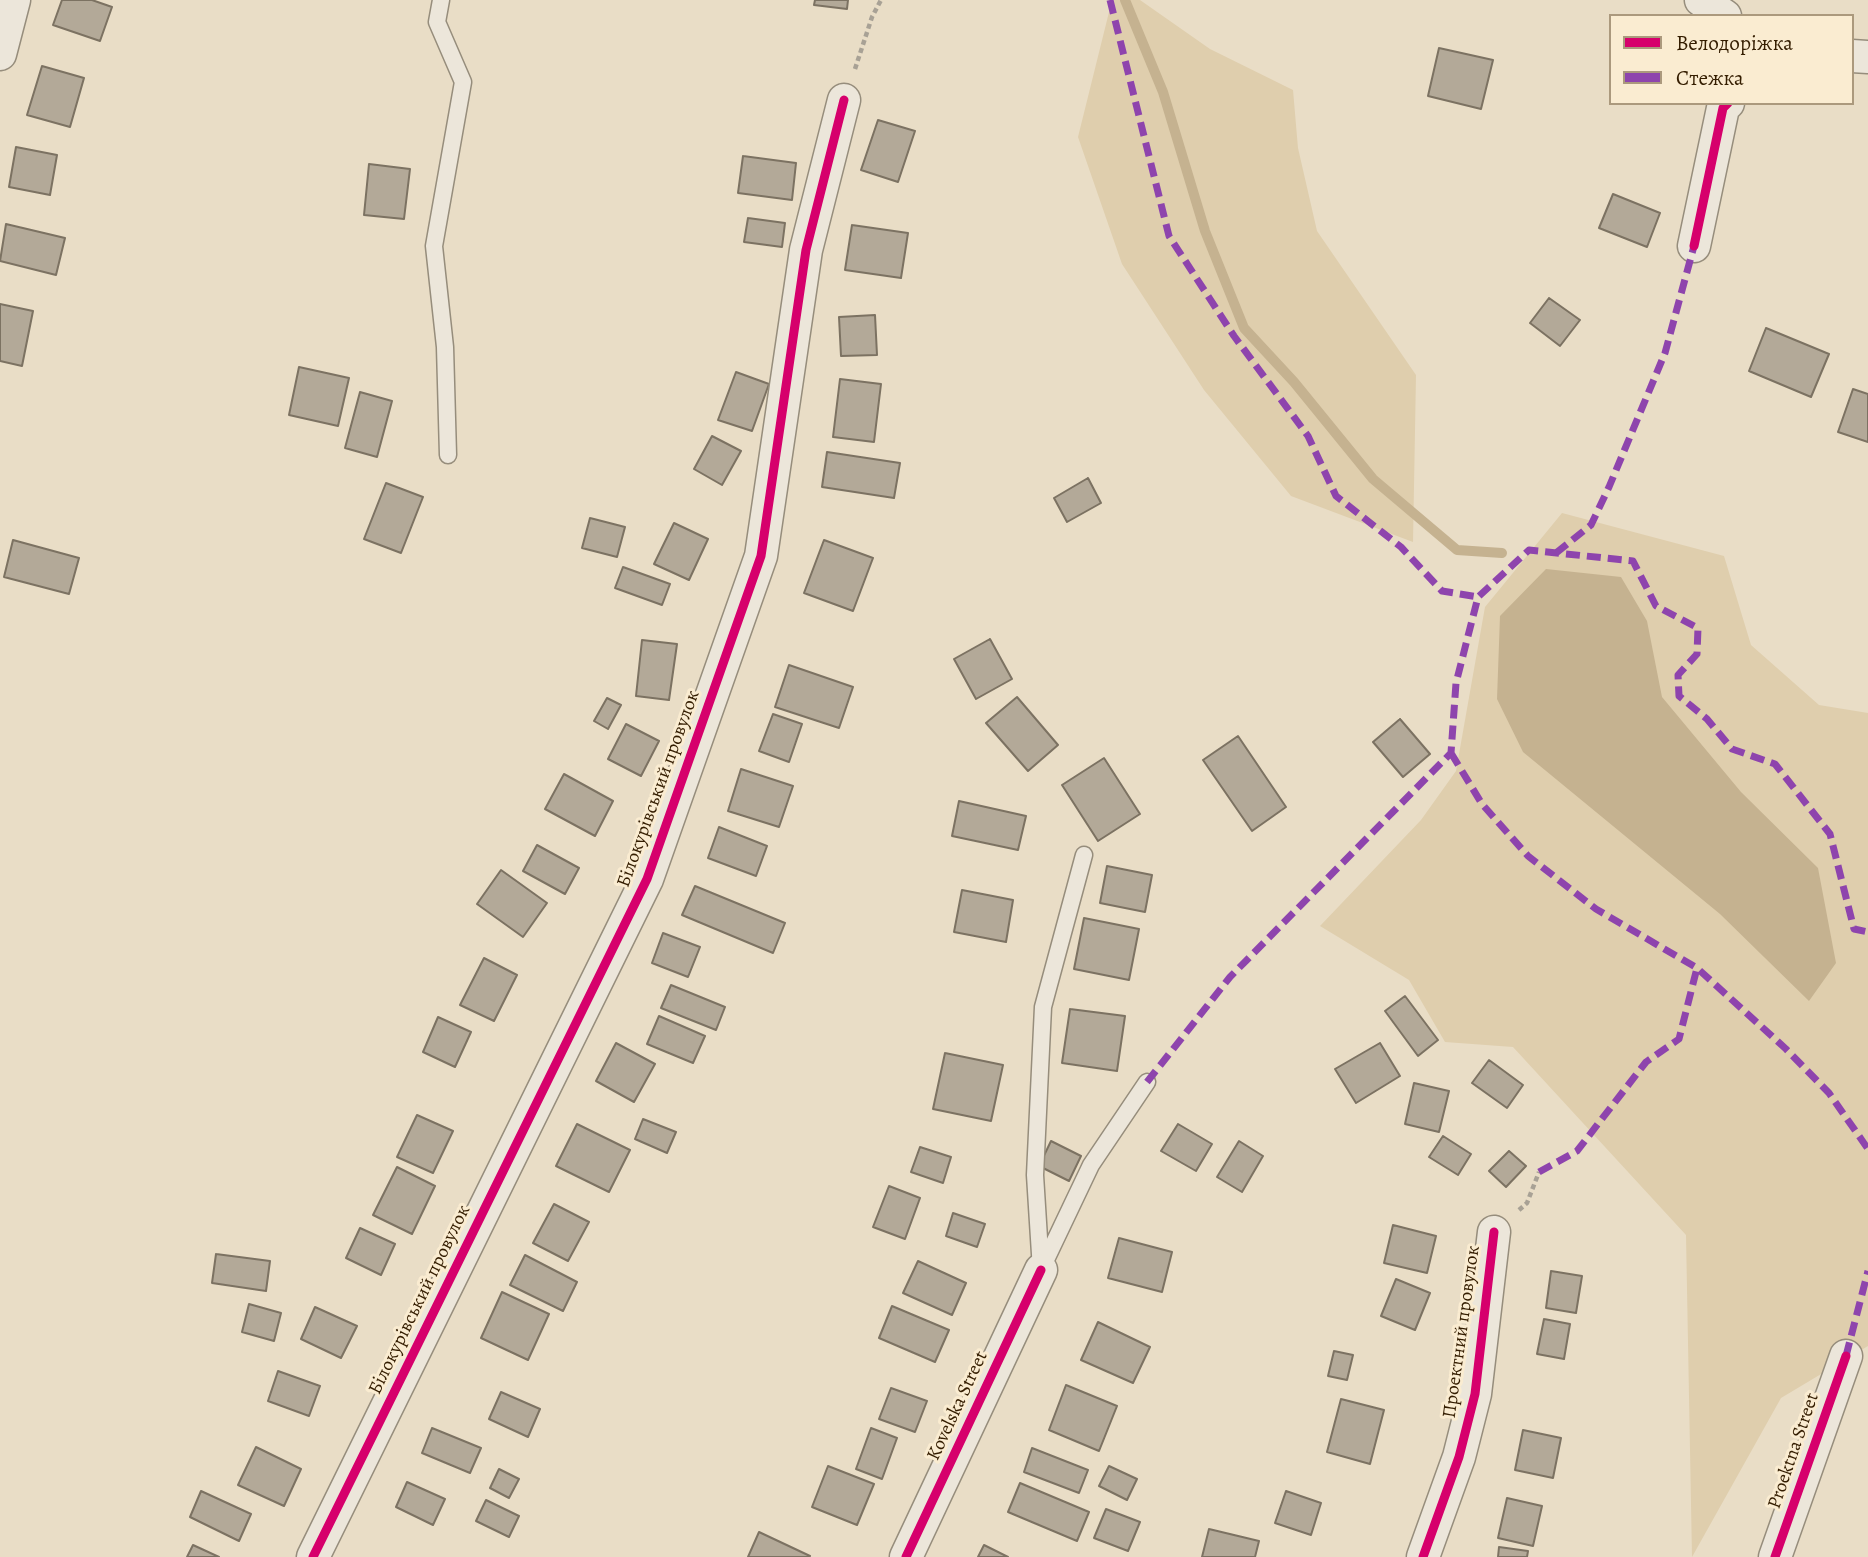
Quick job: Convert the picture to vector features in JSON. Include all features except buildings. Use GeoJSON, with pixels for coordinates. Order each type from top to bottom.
{"type":"FeatureCollection","features":[{"type":"Feature","properties":{"kind":"street"},"geometry":{"type":"LineString","coordinates":[[0,54],[14,0]]}},
{"type":"Feature","properties":{"kind":"street"},"geometry":{"type":"LineString","coordinates":[[1701,0],[1722,14]]}},
{"type":"Feature","properties":{"kind":"street","name":"Білокурівський провулок"},"geometry":{"type":"LineString","coordinates":[[313,1557],[652,866],[761,556],[806,250],[844,100]]}},
{"type":"Feature","properties":{"kind":"street"},"geometry":{"type":"LineString","coordinates":[[1694,246],[1726,105]]}},
{"type":"Feature","properties":{"kind":"street","name":"Проектний провулок"},"geometry":{"type":"LineString","coordinates":[[1423,1557],[1459,1457],[1475,1394],[1494,1232]]}},
{"type":"Feature","properties":{"kind":"street","name":"Kovelska Street"},"geometry":{"type":"LineString","coordinates":[[906,1557],[1041,1270]]}},
{"type":"Feature","properties":{"kind":"street","name":"Proektna Street"},"geometry":{"type":"LineString","coordinates":[[1775,1557],[1846,1356]]}},
{"type":"Feature","properties":{"kind":"lane"},"geometry":{"type":"LineString","coordinates":[[441,0],[437,22],[463,82],[434,246],[445,347],[448,455]]}},
{"type":"Feature","properties":{"kind":"lane","name":"Kovelska Street"},"geometry":{"type":"LineString","coordinates":[[1041,1270],[1035,1175],[1043,1007],[1084,855]]}},
{"type":"Feature","properties":{"kind":"lane","name":"Kovelska Street"},"geometry":{"type":"LineString","coordinates":[[1041,1270],[1091,1165],[1147,1082]]}},
{"type":"Feature","properties":{"kind":"path"},"geometry":{"type":"LineString","coordinates":[[844,100],[872,17],[881,0]]}},
{"type":"Feature","properties":{"kind":"path"},"geometry":{"type":"LineString","coordinates":[[1494,1232],[1527,1203],[1539,1172]]}},
{"type":"Feature","properties":{"kind":"shaded area"},"geometry":{"type":"Polygon","coordinates":[[[1112,0],[1140,0],[1210,49],[1293,90],[1298,148],[1317,231],[1416,375],[1413,542],[1291,496],[1204,390],[1122,264],[1078,137],[1112,0]]]}},
{"type":"Feature","properties":{"kind":"shaded area"},"geometry":{"type":"Polygon","coordinates":[[[1562,513],[1724,556],[1751,645],[1819,705],[1868,713],[1868,1346],[1781,1398],[1692,1557],[1686,1235],[1513,1047],[1445,1042],[1409,980],[1320,926],[1421,820],[1456,771],[1485,607],[1562,513]]]}},
{"type":"Feature","properties":{"kind":"shaded area"},"geometry":{"type":"Polygon","coordinates":[[[1546,569],[1621,577],[1647,621],[1662,697],[1741,792],[1818,868],[1836,963],[1809,1001],[1720,914],[1523,752],[1497,699],[1500,616],[1546,569]]]}},
{"type":"Feature","properties":{"kind":"waterway"},"geometry":{"type":"LineString","coordinates":[[1125,0],[1163,92],[1205,231],[1244,328],[1294,382],[1373,479],[1457,550],[1502,553]]}},
{"type":"Feature","properties":{"kind":"marked path"},"geometry":{"type":"LineString","coordinates":[[1110,0],[1169,236],[1234,336],[1308,436],[1336,496],[1401,547],[1442,591],[1478,597]]}},
{"type":"Feature","properties":{"kind":"marked path"},"geometry":{"type":"LineString","coordinates":[[1556,553],[1591,525],[1609,487],[1665,353],[1694,246]]}},
{"type":"Feature","properties":{"kind":"marked path"},"geometry":{"type":"LineString","coordinates":[[1147,1082],[1230,977],[1451,753],[1456,683],[1478,597],[1529,550],[1633,561],[1656,606],[1698,628],[1697,654],[1678,675],[1679,696],[1707,719],[1732,749],[1775,764],[1830,834],[1854,929],[1868,932]]}},
{"type":"Feature","properties":{"kind":"marked path"},"geometry":{"type":"LineString","coordinates":[[1451,753],[1482,804],[1528,856],[1596,909],[1697,968],[1786,1049],[1829,1093],[1868,1149]]}},
{"type":"Feature","properties":{"kind":"marked path"},"geometry":{"type":"LineString","coordinates":[[1539,1172],[1577,1151],[1646,1062],[1679,1039],[1697,968]]}},
{"type":"Feature","properties":{"kind":"marked path"},"geometry":{"type":"LineString","coordinates":[[1846,1356],[1868,1271]]}},
{"type":"Feature","properties":{"kind":"cycle path"},"geometry":{"type":"LineString","coordinates":[[313,1557],[647,879],[761,556],[806,250],[844,100]]}},
{"type":"Feature","properties":{"kind":"cycle path"},"geometry":{"type":"LineString","coordinates":[[1694,246],[1723,108],[1726,105]]}},
{"type":"Feature","properties":{"kind":"cycle path"},"geometry":{"type":"LineString","coordinates":[[1423,1557],[1459,1457],[1475,1394],[1494,1232]]}},
{"type":"Feature","properties":{"kind":"cycle path"},"geometry":{"type":"LineString","coordinates":[[906,1557],[1041,1270]]}},
{"type":"Feature","properties":{"kind":"cycle path"},"geometry":{"type":"LineString","coordinates":[[1775,1557],[1846,1356]]}}]}
